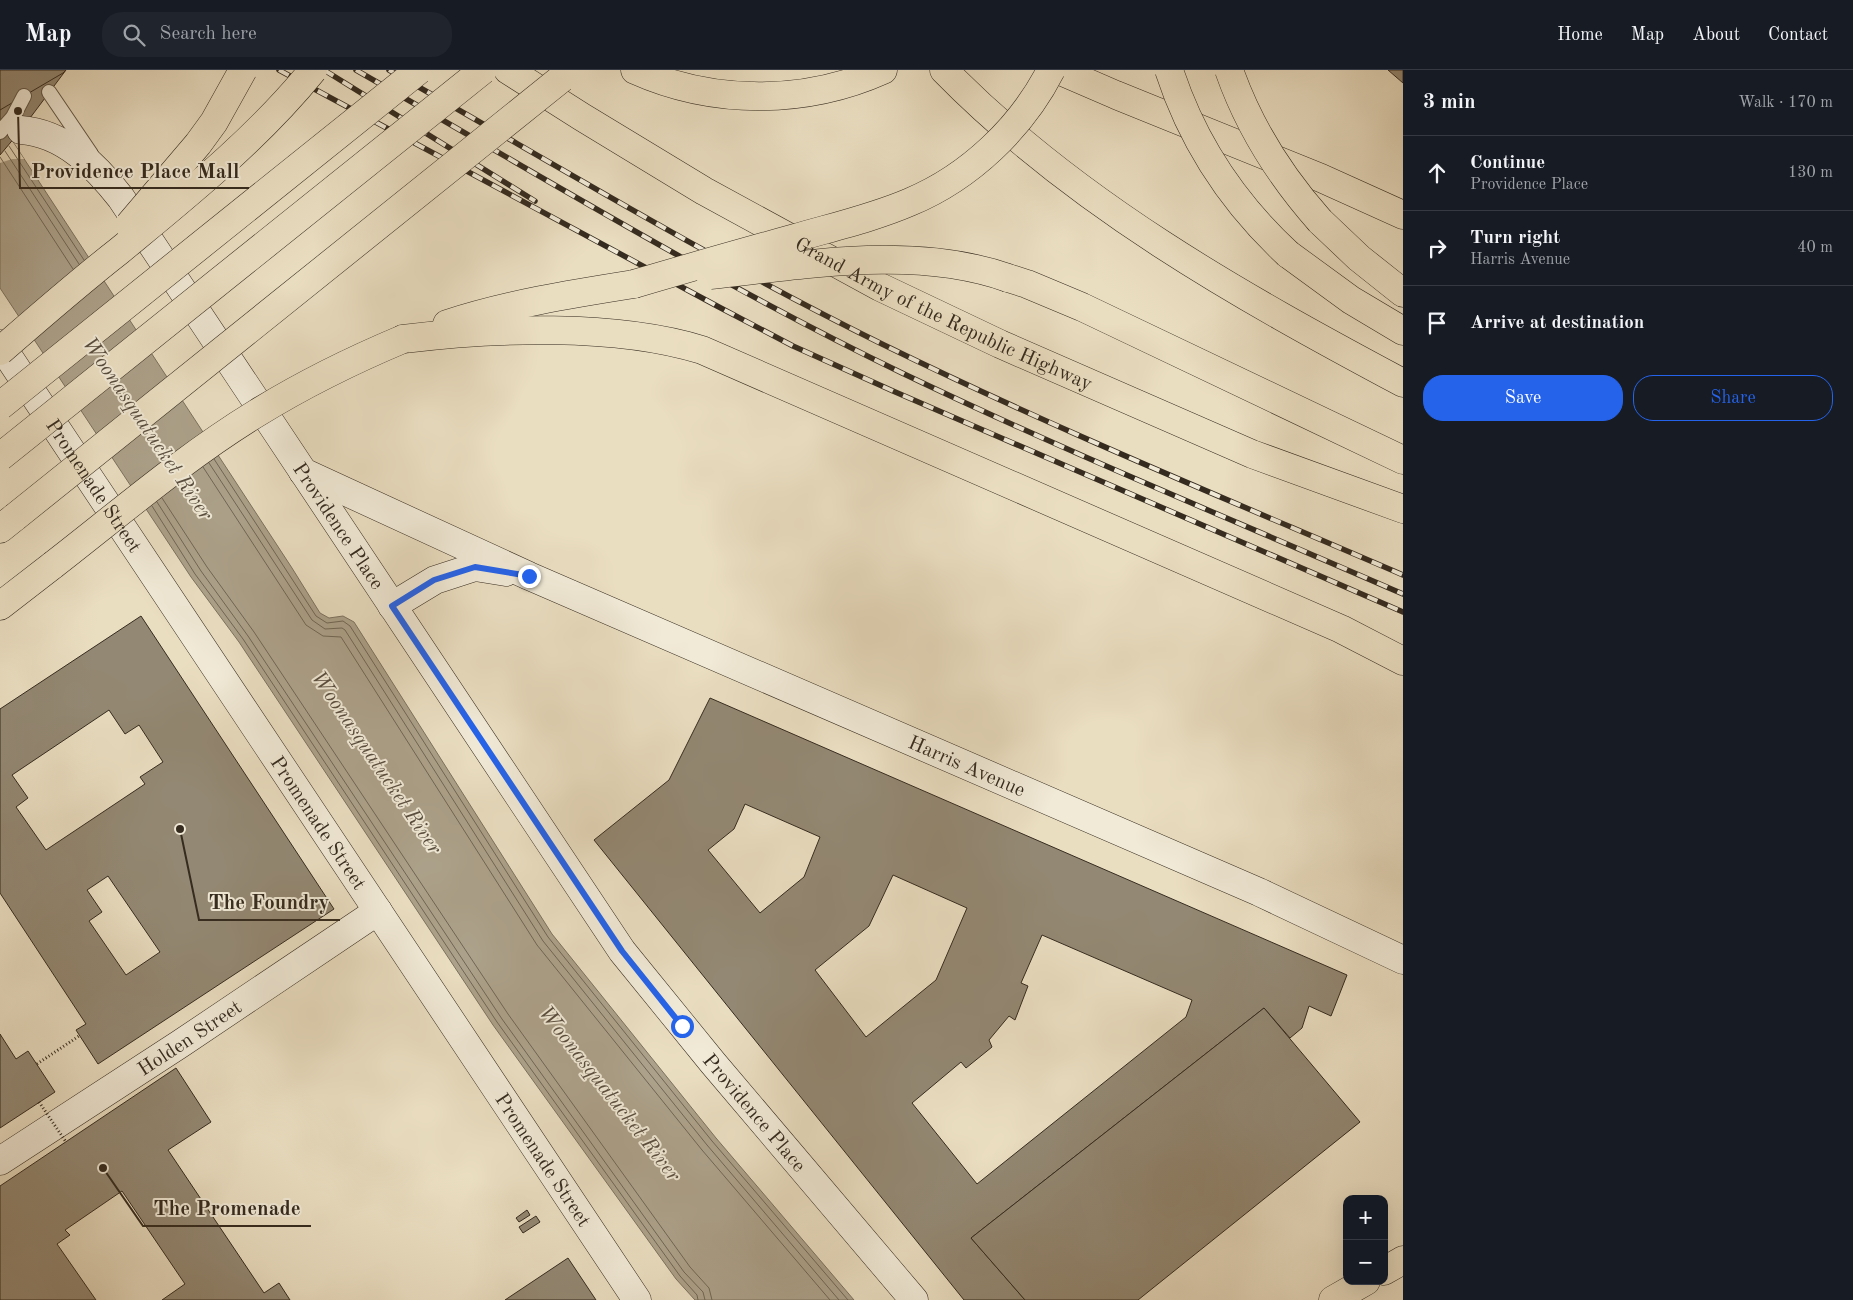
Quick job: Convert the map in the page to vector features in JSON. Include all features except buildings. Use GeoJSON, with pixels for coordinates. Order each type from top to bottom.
{"type":"FeatureCollection","features":[{"type":"Feature","properties":{"kind":"highway"},"geometry":{"type":"LineString","coordinates":[[77,285],[198,144],[214,122],[243,70]]}},
{"type":"Feature","properties":{"kind":"highway"},"geometry":{"type":"LineString","coordinates":[[0,352],[77,285],[213,173],[269,120],[313,70]]}},
{"type":"Feature","properties":{"kind":"highway"},"geometry":{"type":"LineString","coordinates":[[0,406],[419,70]]}},
{"type":"Feature","properties":{"kind":"highway"},"geometry":{"type":"LineString","coordinates":[[0,457],[483,70]]}},
{"type":"Feature","properties":{"kind":"highway","name":"Grand Army of the Republic Highway"},"geometry":{"type":"LineString","coordinates":[[508,70],[704,191],[880,287],[1000,344],[1226,442],[1342,488],[1403,509]]}},
{"type":"Feature","properties":{"kind":"highway"},"geometry":{"type":"LineString","coordinates":[[637,71],[666,82],[697,90],[753,97],[811,92],[839,86],[883,70]]}},
{"type":"Feature","properties":{"kind":"highway"},"geometry":{"type":"LineString","coordinates":[[944,70],[1020,141],[1140,229],[1231,287],[1403,383]]}},
{"type":"Feature","properties":{"kind":"highway"},"geometry":{"type":"LineString","coordinates":[[634,284],[887,212],[935,191],[978,160],[998,142],[1031,103],[1051,70]]}},
{"type":"Feature","properties":{"kind":"highway"},"geometry":{"type":"LineString","coordinates":[[1058,70],[1336,184],[1403,215]]}},
{"type":"Feature","properties":{"kind":"highway"},"geometry":{"type":"LineString","coordinates":[[1169,70],[1193,129],[1220,175],[1251,217],[1288,254],[1351,300],[1403,331]]}},
{"type":"Feature","properties":{"kind":"highway"},"geometry":{"type":"LineString","coordinates":[[1229,70],[1255,131],[1268,154],[1300,198],[1320,221],[1359,258],[1403,293]]}},
{"type":"Feature","properties":{"kind":"highway"},"geometry":{"type":"LineString","coordinates":[[8,523],[569,73]]}},
{"type":"Feature","properties":{"kind":"highway"},"geometry":{"type":"LineString","coordinates":[[0,606],[178,468],[243,422],[323,375],[403,339],[463,319],[562,295],[634,284],[853,261],[884,260],[941,263],[999,275],[1027,284],[1082,307],[1403,460]]}},
{"type":"Feature","properties":{"kind":"highway"},"geometry":{"type":"LineString","coordinates":[[403,339],[472,333],[576,332],[658,339],[702,350],[1342,629],[1403,661]]}},
{"type":"Feature","properties":{"kind":"highway"},"geometry":{"type":"LineString","coordinates":[[1342,488],[1403,520]]}},
{"type":"Feature","properties":{"kind":"highway"},"geometry":{"type":"LineString","coordinates":[[1388,1269],[1403,1260]]}},
{"type":"Feature","properties":{"kind":"highway"},"geometry":{"type":"LineString","coordinates":[[1332,1300],[1359,1285]]}},
{"type":"Feature","properties":{"kind":"main road","name":"Providence Place"},"geometry":{"type":"LineString","coordinates":[[10,131],[40,133],[73,150],[93,167],[121,198],[622,951],[707,1056],[914,1300]]}},
{"type":"Feature","properties":{"kind":"main road","name":"Promenade Street"},"geometry":{"type":"LineString","coordinates":[[0,344],[637,1300]]}},
{"type":"Feature","properties":{"kind":"main road","name":"Harris Avenue"},"geometry":{"type":"LineString","coordinates":[[303,472],[529,576],[1250,888],[1403,960]]}},
{"type":"Feature","properties":{"kind":"main road","name":"Harris Avenue"},"geometry":{"type":"LineString","coordinates":[[392,606],[434,580],[475,567],[529,576]]}},
{"type":"Feature","properties":{"kind":"main road","name":"Holden Street"},"geometry":{"type":"LineString","coordinates":[[0,1161],[180,1044],[378,911]]}},
{"type":"Feature","properties":{"kind":"lane"},"geometry":{"type":"LineString","coordinates":[[49,92],[121,198]]}},
{"type":"Feature","properties":{"kind":"lane"},"geometry":{"type":"LineString","coordinates":[[10,131],[13,117],[24,96]]}},
{"type":"Feature","properties":{"kind":"path"},"geometry":{"type":"LineString","coordinates":[[37,1064],[79,1036]]}},
{"type":"Feature","properties":{"kind":"path"},"geometry":{"type":"LineString","coordinates":[[39,1102],[66,1142]]}},
{"type":"Feature","properties":{"kind":"water","name":"Woonasquatucket River"},"geometry":{"type":"Polygon","coordinates":[[[0,122],[320,613],[329,618],[343,616],[354,622],[552,934],[716,1138],[854,1300],[695,1300],[676,1279],[493,1025],[239,642],[191,577],[0,288],[0,122]]]}},
{"type":"Feature","properties":{"kind":"pier"},"geometry":{"type":"Polygon","coordinates":[[[0,120],[14,139],[12,141],[24,159],[12,159],[0,163],[0,120]]]}},
{"type":"Feature","properties":{"kind":"railway"},"geometry":{"type":"LineString","coordinates":[[279,70],[793,346],[1403,612]]}},
{"type":"Feature","properties":{"kind":"railway"},"geometry":{"type":"LineString","coordinates":[[324,70],[535,201]]}},
{"type":"Feature","properties":{"kind":"railway"},"geometry":{"type":"LineString","coordinates":[[356,70],[626,226],[832,338],[1026,431],[1403,594]]}},
{"type":"Feature","properties":{"kind":"railway"},"geometry":{"type":"LineString","coordinates":[[389,70],[695,245],[882,344],[1076,434],[1403,575]]}},
{"type":"Feature","properties":{"kind":"place","name":"Providence Place Mall"},"geometry":{"type":"Point","coordinates":[18,111]}},
{"type":"Feature","properties":{"kind":"place","name":"The Foundry"},"geometry":{"type":"Point","coordinates":[180,829]}},
{"type":"Feature","properties":{"kind":"place","name":"The Promenade"},"geometry":{"type":"Point","coordinates":[103,1168]}},
{"type":"Feature","properties":{"kind":"route"},"geometry":{"type":"LineString","coordinates":[[529,576],[475,567],[434,580],[392,606],[622,951],[682,1026]]}}]}
